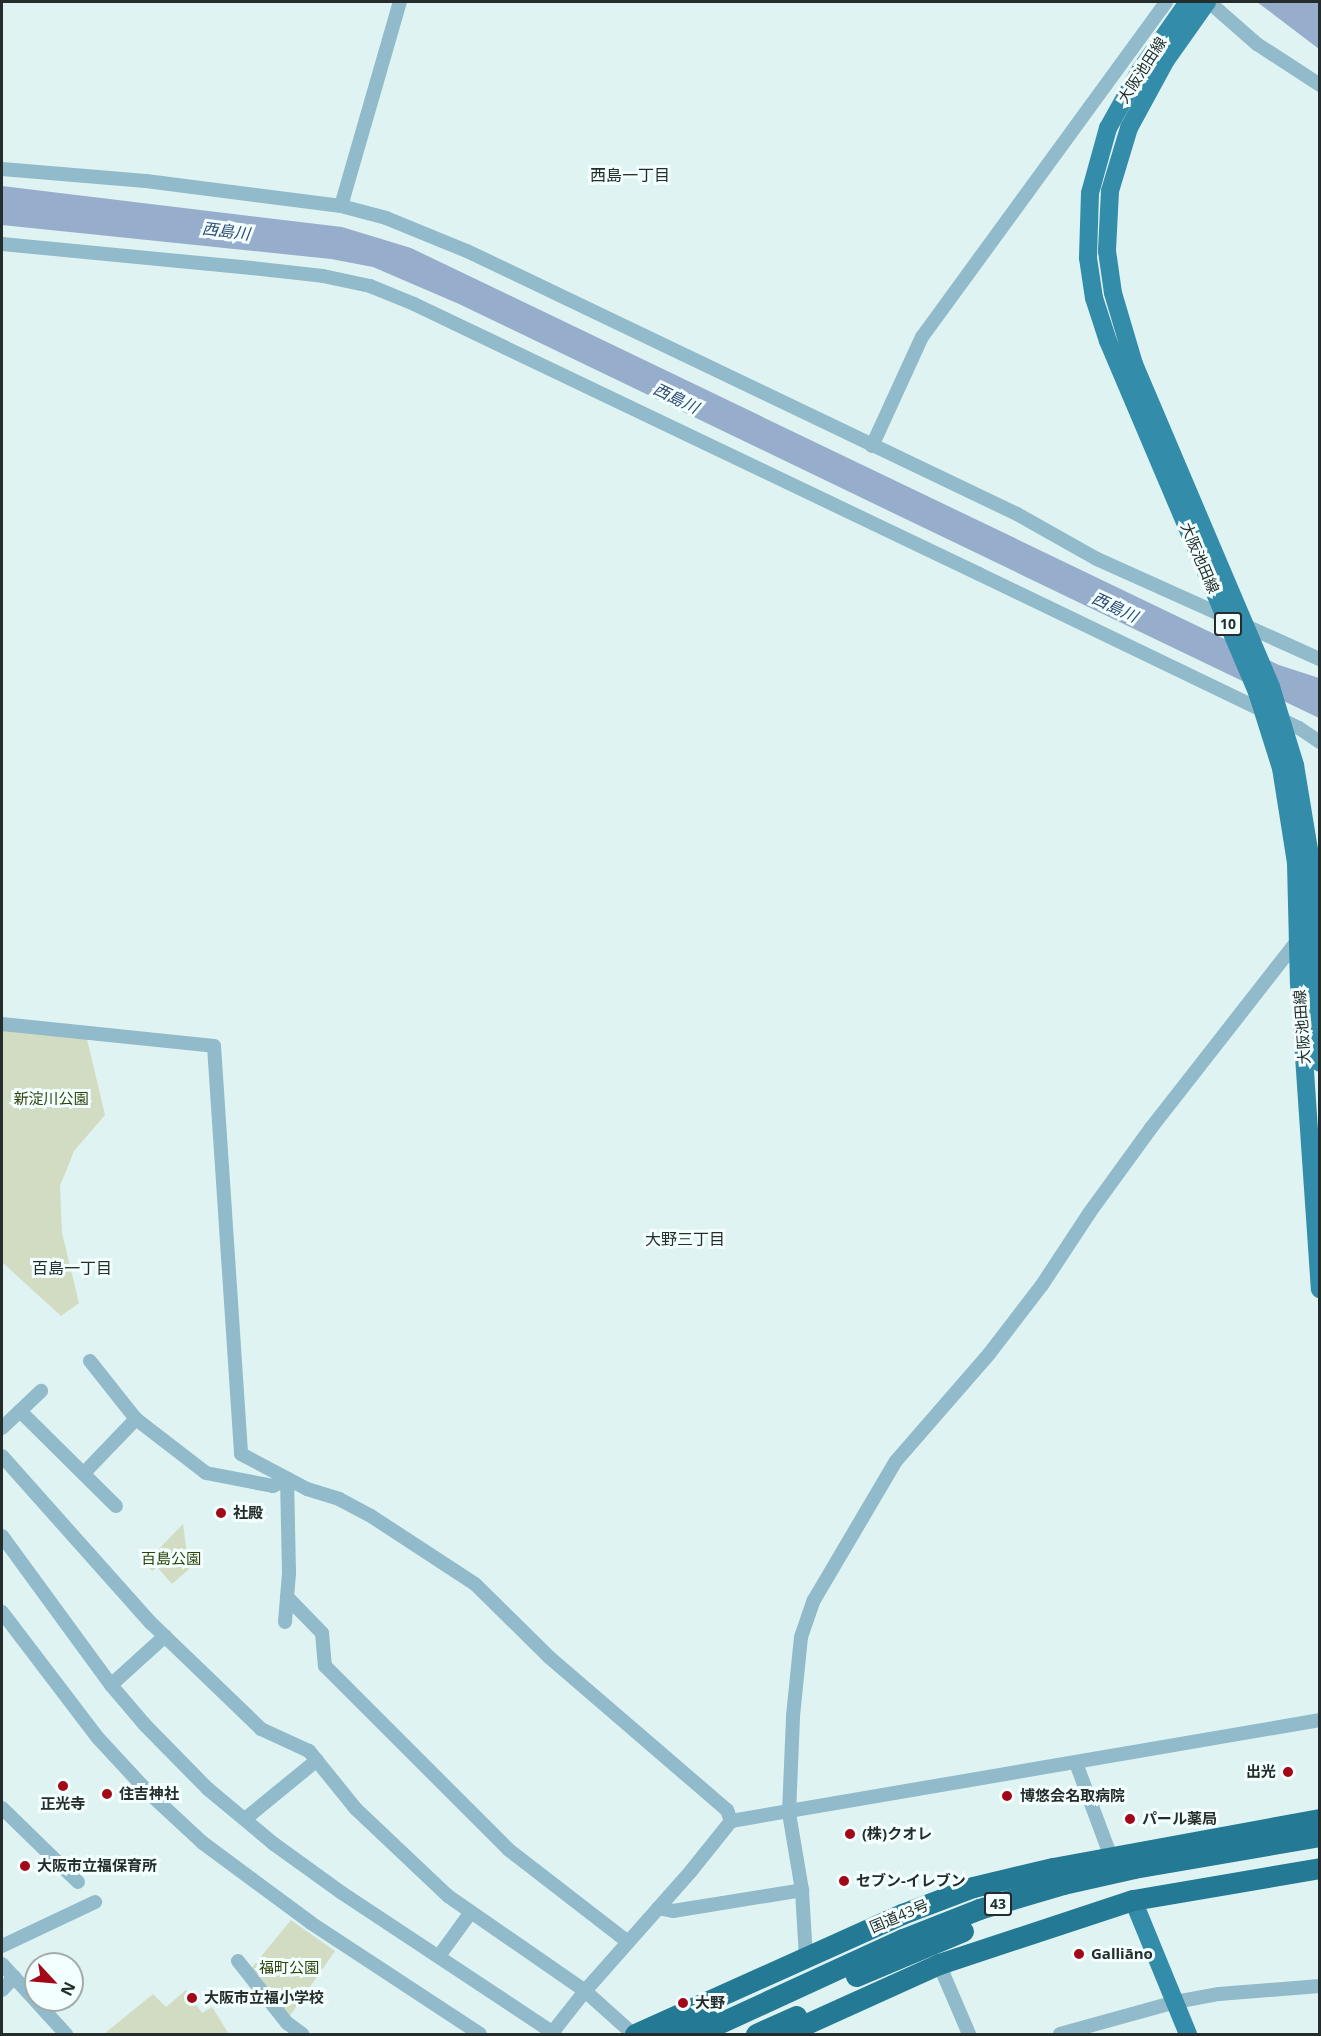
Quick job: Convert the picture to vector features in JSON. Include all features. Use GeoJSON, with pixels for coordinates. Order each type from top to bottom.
{"type":"FeatureCollection","features":[{"type":"Feature","properties":{"kind":"highway","name":"国道43号"},"geometry":{"type":"LineString","coordinates":[[634,2034],[937,1900],[973,1887],[1053,1868],[1320,1819]]}},
{"type":"Feature","properties":{"kind":"highway","name":"国道43号"},"geometry":{"type":"LineString","coordinates":[[696,2034],[903,1939],[979,1909],[1063,1884],[1134,1868],[1320,1836]]}},
{"type":"Feature","properties":{"kind":"highway","name":"43"},"geometry":{"type":"LineString","coordinates":[[728,2034],[982,1923],[1050,1901],[1135,1881],[1320,1850]]}},
{"type":"Feature","properties":{"kind":"highway"},"geometry":{"type":"LineString","coordinates":[[673,2034],[888,1932],[1053,1868]]}},
{"type":"Feature","properties":{"kind":"highway","name":"43"},"geometry":{"type":"LineString","coordinates":[[784,2034],[939,1964],[1133,1899],[1320,1868]]}},
{"type":"Feature","properties":{"kind":"highway"},"geometry":{"type":"LineString","coordinates":[[756,2034],[976,1938],[1082,1906],[1133,1899]]}},
{"type":"Feature","properties":{"kind":"main road","name":"大阪池田線"},"geometry":{"type":"LineString","coordinates":[[1188,2],[1141,69],[1108,128],[1090,193],[1088,258],[1094,298],[1108,340],[1257,692],[1281,768],[1296,863],[1299,983],[1320,1289]]}},
{"type":"Feature","properties":{"kind":"main road","name":"大阪池田線"},"geometry":{"type":"LineString","coordinates":[[1208,2],[1161,68],[1129,128],[1110,191],[1107,251],[1113,293],[1134,364],[1271,687],[1295,765],[1311,862],[1314,982],[1320,1063]]}},
{"type":"Feature","properties":{"kind":"main road"},"geometry":{"type":"LineString","coordinates":[[1133,1899],[1188,2034]]}},
{"type":"Feature","properties":{"kind":"street"},"geometry":{"type":"LineString","coordinates":[[341,206],[400,2]]}},
{"type":"Feature","properties":{"kind":"street"},"geometry":{"type":"LineString","coordinates":[[872,446],[922,338],[1166,2]]}},
{"type":"Feature","properties":{"kind":"street"},"geometry":{"type":"LineString","coordinates":[[1208,2],[1257,44],[1320,85]]}},
{"type":"Feature","properties":{"kind":"street"},"geometry":{"type":"LineString","coordinates":[[2,169],[146,181],[341,206],[386,218],[467,251],[1017,514],[1097,559],[1320,659]]}},
{"type":"Feature","properties":{"kind":"street"},"geometry":{"type":"LineString","coordinates":[[2,244],[323,276],[370,286],[436,314],[1299,728],[1320,742]]}},
{"type":"Feature","properties":{"kind":"street"},"geometry":{"type":"LineString","coordinates":[[806,1958],[802,1890],[789,1813],[793,1716],[801,1637],[814,1600],[896,1461],[989,1354],[1042,1286],[1090,1212],[1151,1128],[1320,914]]}},
{"type":"Feature","properties":{"kind":"street"},"geometry":{"type":"LineString","coordinates":[[2,1024],[214,1046],[241,1454],[307,1489],[339,1498],[371,1516],[475,1584],[549,1657],[727,1810],[731,1821]]}},
{"type":"Feature","properties":{"kind":"street"},"geometry":{"type":"LineString","coordinates":[[90,1361],[136,1419],[206,1473],[273,1486],[287,1479]]}},
{"type":"Feature","properties":{"kind":"street"},"geometry":{"type":"LineString","coordinates":[[2,1428],[41,1391]]}},
{"type":"Feature","properties":{"kind":"street"},"geometry":{"type":"LineString","coordinates":[[20,1411],[116,1506]]}},
{"type":"Feature","properties":{"kind":"street"},"geometry":{"type":"LineString","coordinates":[[84,1473],[136,1419]]}},
{"type":"Feature","properties":{"kind":"street"},"geometry":{"type":"LineString","coordinates":[[2,1456],[165,1636],[261,1729],[309,1751],[356,1809],[448,1896],[585,1991],[634,2034]]}},
{"type":"Feature","properties":{"kind":"street"},"geometry":{"type":"LineString","coordinates":[[285,1622],[289,1573],[287,1479]]}},
{"type":"Feature","properties":{"kind":"street"},"geometry":{"type":"LineString","coordinates":[[2,1536],[111,1686],[145,1725],[208,1789],[274,1844],[333,1886],[554,2034],[585,1991],[731,1821],[789,1813],[1320,1720]]}},
{"type":"Feature","properties":{"kind":"street"},"geometry":{"type":"LineString","coordinates":[[287,1598],[322,1634],[325,1666],[509,1850],[628,1942]]}},
{"type":"Feature","properties":{"kind":"street"},"geometry":{"type":"LineString","coordinates":[[2,1612],[98,1738],[149,1793],[202,1843],[311,1923],[480,2034]]}},
{"type":"Feature","properties":{"kind":"street"},"geometry":{"type":"LineString","coordinates":[[111,1686],[165,1636]]}},
{"type":"Feature","properties":{"kind":"street"},"geometry":{"type":"LineString","coordinates":[[245,1819],[317,1760]]}},
{"type":"Feature","properties":{"kind":"street"},"geometry":{"type":"LineString","coordinates":[[1076,1763],[1111,1857]]}},
{"type":"Feature","properties":{"kind":"street"},"geometry":{"type":"LineString","coordinates":[[2,1808],[78,1882]]}},
{"type":"Feature","properties":{"kind":"street"},"geometry":{"type":"LineString","coordinates":[[658,1908],[674,1911],[802,1890]]}},
{"type":"Feature","properties":{"kind":"street"},"geometry":{"type":"LineString","coordinates":[[2,1946],[95,1902]]}},
{"type":"Feature","properties":{"kind":"street"},"geometry":{"type":"LineString","coordinates":[[439,1956],[471,1912]]}},
{"type":"Feature","properties":{"kind":"street"},"geometry":{"type":"LineString","coordinates":[[238,1961],[287,2024],[302,2034]]}},
{"type":"Feature","properties":{"kind":"street"},"geometry":{"type":"LineString","coordinates":[[2,1964],[62,2033]]}},
{"type":"Feature","properties":{"kind":"street"},"geometry":{"type":"LineString","coordinates":[[939,1964],[969,2034]]}},
{"type":"Feature","properties":{"kind":"street"},"geometry":{"type":"LineString","coordinates":[[2,1989],[14,1977]]}},
{"type":"Feature","properties":{"kind":"street"},"geometry":{"type":"LineString","coordinates":[[1060,2034],[1091,2030],[1175,2001],[1219,1994],[1320,1986]]}},
{"type":"Feature","properties":{"kind":"green space","name":"新淀川公園"},"geometry":{"type":"Polygon","coordinates":[[[2,1030],[87,1039],[105,1115],[74,1151],[60,1186],[62,1233],[79,1303],[61,1316],[2,1262],[2,1030]]]}},
{"type":"Feature","properties":{"kind":"green space","name":"百島公園"},"geometry":{"type":"Polygon","coordinates":[[[183,1524],[189,1569],[172,1584],[157,1567],[152,1571],[145,1563],[183,1524]]]}},
{"type":"Feature","properties":{"kind":"green space","name":"福町公園"},"geometry":{"type":"Polygon","coordinates":[[[291,1920],[335,1951],[289,2017],[249,1971],[291,1920]]]}},
{"type":"Feature","properties":{"kind":"green space"},"geometry":{"type":"Polygon","coordinates":[[[186,1990],[202,2013],[212,2007],[229,2034],[104,2034],[153,1994],[166,2007],[186,1990]]]}},
{"type":"Feature","properties":{"kind":"water"},"geometry":{"type":"Polygon","coordinates":[[[1257,2],[1319,2],[1319,49],[1265,8],[1257,2]]]}},
{"type":"Feature","properties":{"kind":"water","name":"西島川"},"geometry":{"type":"Polygon","coordinates":[[[2,186],[342,227],[411,248],[1279,665],[1319,678],[1319,718],[459,304],[373,267],[331,259],[2,225],[2,186]]]}},
{"type":"Feature","properties":{"kind":"place","name":"社殿"},"geometry":{"type":"Point","coordinates":[221,1513]}},
{"type":"Feature","properties":{"kind":"place","name":"出光"},"geometry":{"type":"Point","coordinates":[1288,1772]}},
{"type":"Feature","properties":{"kind":"place","name":"正光寺"},"geometry":{"type":"Point","coordinates":[63,1786]}},
{"type":"Feature","properties":{"kind":"place","name":"住吉神社"},"geometry":{"type":"Point","coordinates":[107,1794]}},
{"type":"Feature","properties":{"kind":"place","name":"博悠会名取病院"},"geometry":{"type":"Point","coordinates":[1007,1796]}},
{"type":"Feature","properties":{"kind":"place","name":"パール薬局"},"geometry":{"type":"Point","coordinates":[1130,1819]}},
{"type":"Feature","properties":{"kind":"place","name":"(株)クオレ"},"geometry":{"type":"Point","coordinates":[850,1834]}},
{"type":"Feature","properties":{"kind":"place","name":"大阪市立福保育所"},"geometry":{"type":"Point","coordinates":[25,1866]}},
{"type":"Feature","properties":{"kind":"place","name":"セブン-イレブン"},"geometry":{"type":"Point","coordinates":[844,1881]}},
{"type":"Feature","properties":{"kind":"place","name":"Galliāno"},"geometry":{"type":"Point","coordinates":[1079,1954]}},
{"type":"Feature","properties":{"kind":"place","name":"大阪市立福小学校"},"geometry":{"type":"Point","coordinates":[192,1998]}},
{"type":"Feature","properties":{"kind":"place","name":"大野"},"geometry":{"type":"Point","coordinates":[683,2003]}},
{"type":"Feature","properties":{"kind":"district","name":"西島一丁目"},"geometry":{"type":"Point","coordinates":[630,175]}},
{"type":"Feature","properties":{"kind":"district","name":"大野三丁目"},"geometry":{"type":"Point","coordinates":[685,1239]}},
{"type":"Feature","properties":{"kind":"district","name":"百島一丁目"},"geometry":{"type":"Point","coordinates":[72,1268]}}]}
